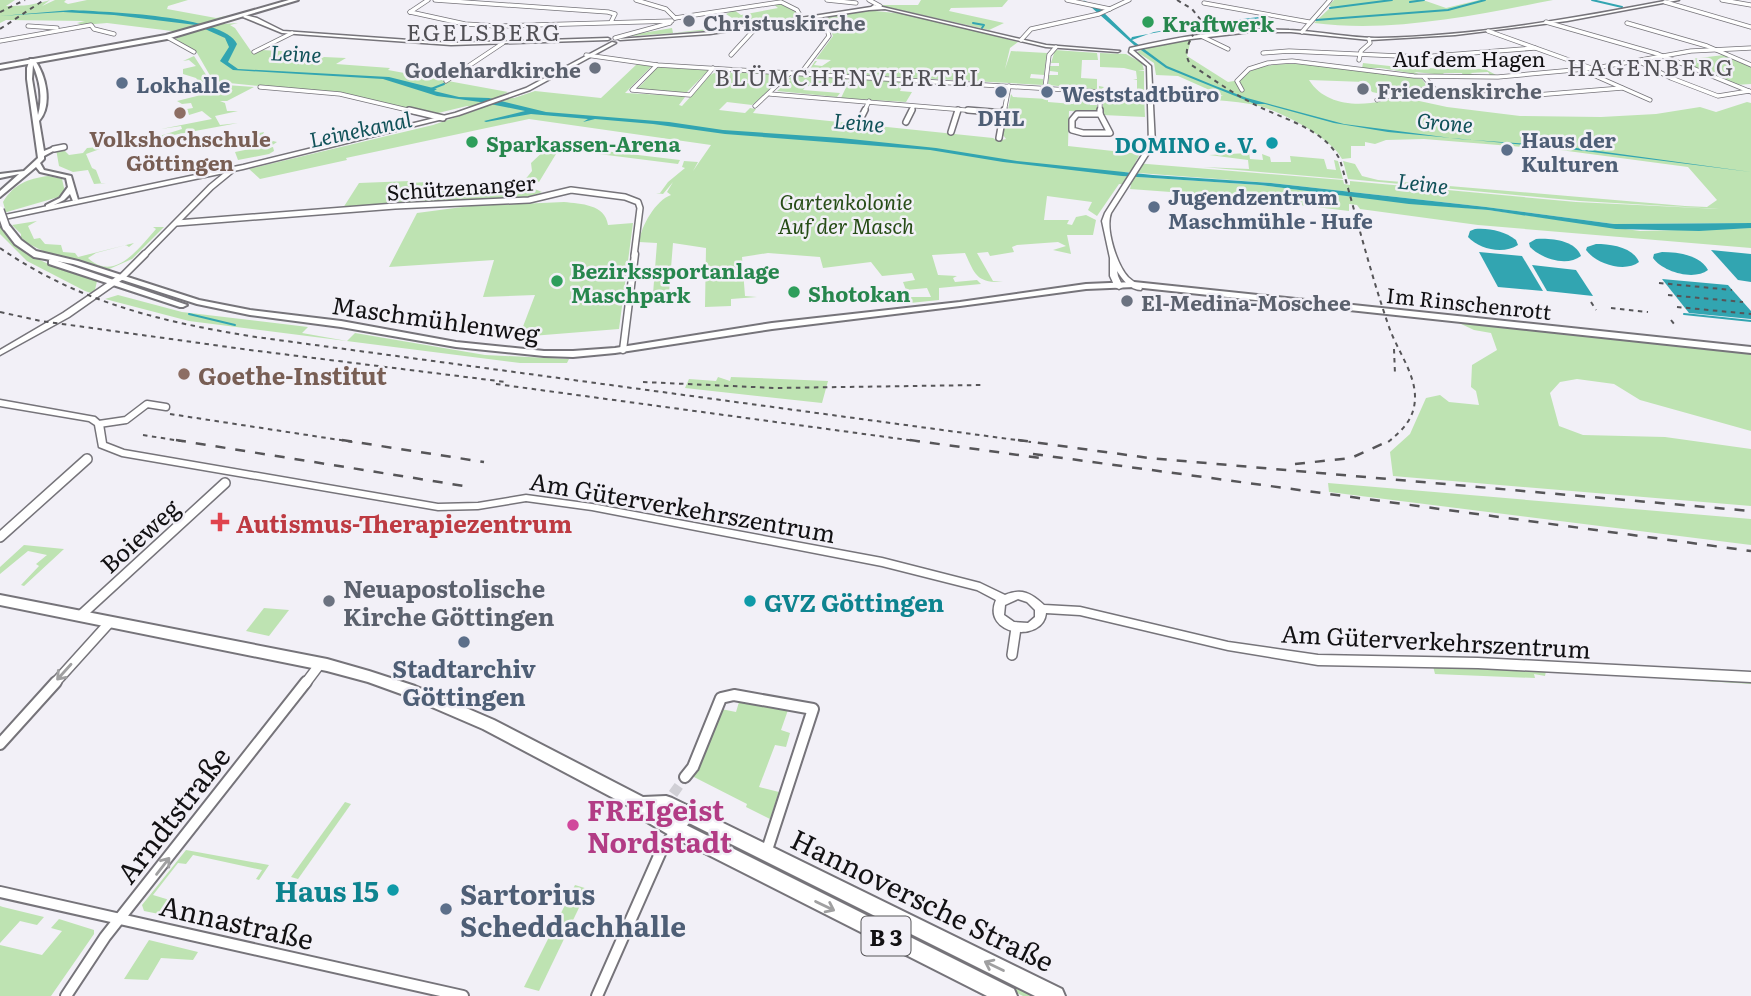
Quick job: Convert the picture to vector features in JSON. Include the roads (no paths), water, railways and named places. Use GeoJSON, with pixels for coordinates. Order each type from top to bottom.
{"type":"FeatureCollection","features":[{"type":"Feature","properties":{"kind":"main road"},"geometry":{"type":"LineString","coordinates":[[243,15],[288,0]]}},
{"type":"Feature","properties":{"kind":"main road"},"geometry":{"type":"LineString","coordinates":[[33,64],[167,37],[295,0]]}},
{"type":"Feature","properties":{"kind":"main road"},"geometry":{"type":"LineString","coordinates":[[3,66],[33,64],[180,33]]}},
{"type":"Feature","properties":{"kind":"main road"},"geometry":{"type":"LineString","coordinates":[[33,64],[42,95],[43,112],[38,122]]}},
{"type":"Feature","properties":{"kind":"main road"},"geometry":{"type":"LineString","coordinates":[[0,195],[37,164],[41,151],[38,122],[33,108],[33,64]]}},
{"type":"Feature","properties":{"kind":"main road"},"geometry":{"type":"LineString","coordinates":[[32,97],[42,95]]}},
{"type":"Feature","properties":{"kind":"main road"},"geometry":{"type":"LineString","coordinates":[[41,151],[54,149]]}},
{"type":"Feature","properties":{"kind":"main road"},"geometry":{"type":"LineString","coordinates":[[37,164],[41,171],[69,177],[76,201]]}},
{"type":"Feature","properties":{"kind":"main road"},"geometry":{"type":"LineString","coordinates":[[6,188],[0,179],[37,164]]}},
{"type":"Feature","properties":{"kind":"main road"},"geometry":{"type":"LineString","coordinates":[[6,188],[30,178],[58,173]]}},
{"type":"Feature","properties":{"kind":"main road"},"geometry":{"type":"LineString","coordinates":[[48,206],[62,199],[71,188]]}},
{"type":"Feature","properties":{"kind":"main road","name":"Maschmühlenweg"},"geometry":{"type":"LineString","coordinates":[[0,210],[6,227],[18,242],[34,253],[69,260],[121,281],[217,307],[337,323],[479,349],[552,354],[623,350],[848,316],[1065,290],[1135,286]]}},
{"type":"Feature","properties":{"kind":"main road","name":"Im Rinschenrott"},"geometry":{"type":"LineString","coordinates":[[1135,286],[1751,350]]}},
{"type":"Feature","properties":{"kind":"main road","name":"B 3"},"geometry":{"type":"LineString","coordinates":[[0,600],[320,664],[387,681],[445,704],[642,804],[648,814],[674,834],[764,876]]}},
{"type":"Feature","properties":{"kind":"main road","name":"B 3"},"geometry":{"type":"LineString","coordinates":[[642,804],[670,798],[688,815],[766,853]]}},
{"type":"Feature","properties":{"kind":"main road","name":"Hannoversche Straße"},"geometry":{"type":"LineString","coordinates":[[766,853],[1055,996]]}},
{"type":"Feature","properties":{"kind":"main road","name":"Hannoversche Straße"},"geometry":{"type":"LineString","coordinates":[[764,876],[1007,996]]}},
{"type":"Feature","properties":{"kind":"street"},"geometry":{"type":"LineString","coordinates":[[428,0],[410,12],[484,26],[673,20],[782,2],[797,10],[802,19]]}},
{"type":"Feature","properties":{"kind":"street"},"geometry":{"type":"LineString","coordinates":[[435,0],[610,12],[615,15],[611,22]]}},
{"type":"Feature","properties":{"kind":"street"},"geometry":{"type":"LineString","coordinates":[[636,0],[663,7],[671,12],[673,20]]}},
{"type":"Feature","properties":{"kind":"street"},"geometry":{"type":"LineString","coordinates":[[827,0],[856,3]]}},
{"type":"Feature","properties":{"kind":"street"},"geometry":{"type":"LineString","coordinates":[[1067,0],[1110,9]]}},
{"type":"Feature","properties":{"kind":"street"},"geometry":{"type":"LineString","coordinates":[[1021,40],[1031,29],[1102,13],[1129,0]]}},
{"type":"Feature","properties":{"kind":"street"},"geometry":{"type":"LineString","coordinates":[[1301,32],[1330,0]]}},
{"type":"Feature","properties":{"kind":"street"},"geometry":{"type":"LineString","coordinates":[[243,15],[271,28],[292,33],[423,43],[503,43],[618,41],[752,27],[859,10],[871,5],[1056,47],[1117,50],[1201,36],[1259,31],[1369,39],[1488,30],[1677,0]]}},
{"type":"Feature","properties":{"kind":"street"},"geometry":{"type":"LineString","coordinates":[[1726,0],[1751,5]]}},
{"type":"Feature","properties":{"kind":"street"},"geometry":{"type":"LineString","coordinates":[[1665,2],[1751,27]]}},
{"type":"Feature","properties":{"kind":"street"},"geometry":{"type":"LineString","coordinates":[[1204,3],[1309,22]]}},
{"type":"Feature","properties":{"kind":"street"},"geometry":{"type":"LineString","coordinates":[[801,74],[828,36],[825,27],[812,18]]}},
{"type":"Feature","properties":{"kind":"street"},"geometry":{"type":"LineString","coordinates":[[0,217],[233,169],[442,118],[511,95],[618,41],[627,33],[659,28],[673,20]]}},
{"type":"Feature","properties":{"kind":"street"},"geometry":{"type":"LineString","coordinates":[[1546,22],[1661,56],[1751,91]]}},
{"type":"Feature","properties":{"kind":"street"},"geometry":{"type":"LineString","coordinates":[[1627,23],[1711,49],[1751,65]]}},
{"type":"Feature","properties":{"kind":"street"},"geometry":{"type":"LineString","coordinates":[[0,41],[91,25],[94,29],[114,34]]}},
{"type":"Feature","properties":{"kind":"street"},"geometry":{"type":"LineString","coordinates":[[28,26],[55,27],[59,30]]}},
{"type":"Feature","properties":{"kind":"street"},"geometry":{"type":"LineString","coordinates":[[731,55],[754,30],[752,27]]}},
{"type":"Feature","properties":{"kind":"street"},"geometry":{"type":"LineString","coordinates":[[1488,30],[1594,69]]}},
{"type":"Feature","properties":{"kind":"street"},"geometry":{"type":"LineString","coordinates":[[254,52],[292,33]]}},
{"type":"Feature","properties":{"kind":"street"},"geometry":{"type":"LineString","coordinates":[[1201,36],[1228,48]]}},
{"type":"Feature","properties":{"kind":"street"},"geometry":{"type":"LineString","coordinates":[[167,37],[194,52]]}},
{"type":"Feature","properties":{"kind":"street"},"geometry":{"type":"LineString","coordinates":[[1357,66],[1361,51],[1370,43],[1369,39]]}},
{"type":"Feature","properties":{"kind":"street"},"geometry":{"type":"LineString","coordinates":[[589,56],[607,41]]}},
{"type":"Feature","properties":{"kind":"street"},"geometry":{"type":"LineString","coordinates":[[446,81],[503,43]]}},
{"type":"Feature","properties":{"kind":"street"},"geometry":{"type":"LineString","coordinates":[[1045,88],[1049,55],[1056,47]]}},
{"type":"Feature","properties":{"kind":"street"},"geometry":{"type":"LineString","coordinates":[[1263,53],[1289,51],[1360,56],[1458,56],[1535,48]]}},
{"type":"Feature","properties":{"kind":"street"},"geometry":{"type":"LineString","coordinates":[[1711,49],[1751,48]]}},
{"type":"Feature","properties":{"kind":"street"},"geometry":{"type":"LineString","coordinates":[[1117,285],[1105,222],[1152,144],[1149,66],[1131,49]]}},
{"type":"Feature","properties":{"kind":"street","name":"Auf dem Hagen"},"geometry":{"type":"LineString","coordinates":[[1242,90],[1237,81],[1242,73],[1266,63],[1301,61],[1357,66],[1366,71],[1424,77],[1507,76],[1594,69],[1711,49]]}},
{"type":"Feature","properties":{"kind":"street"},"geometry":{"type":"LineString","coordinates":[[589,56],[657,65],[1151,94]]}},
{"type":"Feature","properties":{"kind":"street"},"geometry":{"type":"LineString","coordinates":[[1637,61],[1671,78],[1718,96],[1751,91]]}},
{"type":"Feature","properties":{"kind":"street"},"geometry":{"type":"LineString","coordinates":[[657,65],[632,90],[690,95],[713,68]]}},
{"type":"Feature","properties":{"kind":"street"},"geometry":{"type":"LineString","coordinates":[[1582,70],[1650,100]]}},
{"type":"Feature","properties":{"kind":"street"},"geometry":{"type":"LineString","coordinates":[[755,106],[790,73]]}},
{"type":"Feature","properties":{"kind":"street"},"geometry":{"type":"LineString","coordinates":[[1424,77],[1435,90],[1444,95],[1505,96],[1622,88]]}},
{"type":"Feature","properties":{"kind":"street"},"geometry":{"type":"LineString","coordinates":[[999,138],[1009,86]]}},
{"type":"Feature","properties":{"kind":"street"},"geometry":{"type":"LineString","coordinates":[[260,87],[340,94],[442,118]]}},
{"type":"Feature","properties":{"kind":"street"},"geometry":{"type":"LineString","coordinates":[[1377,100],[1406,90],[1435,90]]}},
{"type":"Feature","properties":{"kind":"street"},"geometry":{"type":"LineString","coordinates":[[1100,92],[1100,114],[1110,131],[1109,134],[1079,133],[1072,130],[1072,120],[1077,114],[1100,114]]}},
{"type":"Feature","properties":{"kind":"street"},"geometry":{"type":"LineString","coordinates":[[770,94],[1004,113]]}},
{"type":"Feature","properties":{"kind":"street"},"geometry":{"type":"LineString","coordinates":[[861,118],[869,101]]}},
{"type":"Feature","properties":{"kind":"street"},"geometry":{"type":"LineString","coordinates":[[906,122],[913,107]]}},
{"type":"Feature","properties":{"kind":"street"},"geometry":{"type":"LineString","coordinates":[[951,132],[958,110]]}},
{"type":"Feature","properties":{"kind":"street"},"geometry":{"type":"LineString","coordinates":[[217,172],[442,118]]}},
{"type":"Feature","properties":{"kind":"street"},"geometry":{"type":"LineString","coordinates":[[54,149],[64,146]]}},
{"type":"Feature","properties":{"kind":"street"},"geometry":{"type":"LineString","coordinates":[[0,353],[121,281],[157,247],[159,241],[211,187],[217,172]]}},
{"type":"Feature","properties":{"kind":"street"},"geometry":{"type":"LineString","coordinates":[[211,187],[217,172]]}},
{"type":"Feature","properties":{"kind":"street","name":"Schützenanger"},"geometry":{"type":"LineString","coordinates":[[177,223],[395,206],[529,200],[571,190],[629,198],[638,202],[640,208],[623,350]]}},
{"type":"Feature","properties":{"kind":"street"},"geometry":{"type":"LineString","coordinates":[[0,217],[76,201]]}},
{"type":"Feature","properties":{"kind":"street"},"geometry":{"type":"LineString","coordinates":[[1113,257],[1125,278],[1135,286]]}},
{"type":"Feature","properties":{"kind":"street"},"geometry":{"type":"LineString","coordinates":[[0,403],[75,415],[92,419],[99,424],[126,420],[148,404],[166,407]]}},
{"type":"Feature","properties":{"kind":"street","name":"Am Güterverkehrszentrum"},"geometry":{"type":"LineString","coordinates":[[99,424],[102,445],[122,453],[438,507],[467,507],[526,498],[604,509],[881,562],[980,587],[1003,599],[1022,596],[1031,599],[1041,609],[1086,612],[1228,646],[1318,660],[1478,663],[1751,677]]}},
{"type":"Feature","properties":{"kind":"street"},"geometry":{"type":"LineString","coordinates":[[0,537],[87,459]]}},
{"type":"Feature","properties":{"kind":"street","name":"Boieweg"},"geometry":{"type":"LineString","coordinates":[[80,615],[225,483]]}},
{"type":"Feature","properties":{"kind":"street"},"geometry":{"type":"LineString","coordinates":[[1003,599],[997,609],[999,617],[1016,628],[1036,624],[1041,619],[1041,609]]}},
{"type":"Feature","properties":{"kind":"street"},"geometry":{"type":"LineString","coordinates":[[0,744],[110,622]]}},
{"type":"Feature","properties":{"kind":"street"},"geometry":{"type":"LineString","coordinates":[[1012,655],[1016,628]]}},
{"type":"Feature","properties":{"kind":"street","name":"Arndtstraße"},"geometry":{"type":"LineString","coordinates":[[66,996],[106,937],[320,664]]}},
{"type":"Feature","properties":{"kind":"street"},"geometry":{"type":"LineString","coordinates":[[685,777],[693,767],[721,698],[734,695],[813,709],[766,853]]}},
{"type":"Feature","properties":{"kind":"street"},"geometry":{"type":"LineString","coordinates":[[597,996],[652,874],[688,815]]}},
{"type":"Feature","properties":{"kind":"street","name":"Annastraße"},"geometry":{"type":"LineString","coordinates":[[0,892],[463,996]]}},
{"type":"Feature","properties":{"kind":"water"},"geometry":{"type":"Polygon","coordinates":[[[1083,0],[1099,8],[1131,39],[1149,34],[1132,40],[1167,66],[1247,98],[1344,124],[1450,138],[1334,123],[1265,104],[1255,104],[1166,68],[1134,45],[1083,0]]]}},
{"type":"Feature","properties":{"kind":"water"},"geometry":{"type":"Polygon","coordinates":[[[72,10],[162,17],[210,27],[228,34],[237,44],[228,62],[238,69],[389,77],[459,97],[489,98],[546,112],[669,122],[723,130],[841,138],[936,148],[1017,161],[1153,175],[1271,183],[1614,224],[1751,223],[1751,228],[1699,231],[1616,229],[1488,210],[1409,204],[1260,185],[1122,176],[930,150],[725,134],[595,119],[583,122],[588,119],[531,114],[486,122],[484,121],[525,111],[437,96],[383,79],[233,70],[220,61],[229,47],[225,38],[196,25],[63,12],[0,16],[72,10]]]}},
{"type":"Feature","properties":{"kind":"water"},"geometry":{"type":"Polygon","coordinates":[[[1475,140],[1569,147],[1751,172],[1569,149],[1475,140]]]}},
{"type":"Feature","properties":{"kind":"water"},"geometry":{"type":"Polygon","coordinates":[[[1475,229],[1502,232],[1516,240],[1518,245],[1505,250],[1485,247],[1468,237],[1470,231],[1475,229]]]}},
{"type":"Feature","properties":{"kind":"water"},"geometry":{"type":"Polygon","coordinates":[[[1536,239],[1568,243],[1574,246],[1581,256],[1569,261],[1548,258],[1530,247],[1529,243],[1536,239]]]}},
{"type":"Feature","properties":{"kind":"water"},"geometry":{"type":"Polygon","coordinates":[[[1596,244],[1627,250],[1639,262],[1626,267],[1603,263],[1586,250],[1596,244]]]}},
{"type":"Feature","properties":{"kind":"water"},"geometry":{"type":"Polygon","coordinates":[[[1711,250],[1751,254],[1751,282],[1738,280],[1711,250]]]}},
{"type":"Feature","properties":{"kind":"water"},"geometry":{"type":"Polygon","coordinates":[[[1479,252],[1522,256],[1543,291],[1498,287],[1479,252]]]}},
{"type":"Feature","properties":{"kind":"water"},"geometry":{"type":"Polygon","coordinates":[[[1662,252],[1694,258],[1708,270],[1695,275],[1671,271],[1653,258],[1654,254],[1662,252]]]}},
{"type":"Feature","properties":{"kind":"water"},"geometry":{"type":"Polygon","coordinates":[[[1532,265],[1576,270],[1593,296],[1547,291],[1532,265]]]}},
{"type":"Feature","properties":{"kind":"water"},"geometry":{"type":"Polygon","coordinates":[[[1662,279],[1728,285],[1751,311],[1751,319],[1689,313],[1662,279]]]}},
{"type":"Feature","properties":{"kind":"waterway"},"geometry":{"type":"LineString","coordinates":[[1330,8],[1392,0]]}},
{"type":"Feature","properties":{"kind":"waterway"},"geometry":{"type":"LineString","coordinates":[[1410,2],[1424,0]]}},
{"type":"Feature","properties":{"kind":"waterway"},"geometry":{"type":"LineString","coordinates":[[1316,20],[1448,10],[1485,0]]}},
{"type":"Feature","properties":{"kind":"waterway"},"geometry":{"type":"LineString","coordinates":[[1592,0],[1622,7]]}},
{"type":"Feature","properties":{"kind":"waterway"},"geometry":{"type":"LineString","coordinates":[[1202,25],[1267,17]]}},
{"type":"Feature","properties":{"kind":"waterway"},"geometry":{"type":"LineString","coordinates":[[749,24],[747,22],[770,20]]}},
{"type":"Feature","properties":{"kind":"waterway"},"geometry":{"type":"LineString","coordinates":[[973,23],[984,25],[982,28]]}},
{"type":"Feature","properties":{"kind":"waterway"},"geometry":{"type":"LineString","coordinates":[[431,89],[444,84]]}},
{"type":"Feature","properties":{"kind":"waterway"},"geometry":{"type":"LineString","coordinates":[[189,314],[235,325]]}},
{"type":"Feature","properties":{"kind":"waterway"},"geometry":{"type":"LineString","coordinates":[[1684,314],[1751,321]]}},
{"type":"Feature","properties":{"kind":"tunnel"},"geometry":{"type":"LineString","coordinates":[[673,794],[685,777]]}},
{"type":"Feature","properties":{"kind":"railway"},"geometry":{"type":"LineString","coordinates":[[0,12],[25,0]]}},
{"type":"Feature","properties":{"kind":"railway"},"geometry":{"type":"LineString","coordinates":[[0,29],[44,0]]}},
{"type":"Feature","properties":{"kind":"railway"},"geometry":{"type":"LineString","coordinates":[[1177,0],[1192,9],[1200,19],[1188,47],[1187,58],[1190,64],[1242,98],[1300,125],[1323,139],[1340,160],[1382,306],[1414,388],[1413,411],[1403,428],[1389,441]]}},
{"type":"Feature","properties":{"kind":"railway"},"geometry":{"type":"LineString","coordinates":[[0,248],[30,267],[91,296],[155,317],[221,331],[1031,442]]}},
{"type":"Feature","properties":{"kind":"railway"},"geometry":{"type":"LineString","coordinates":[[1659,283],[1732,290]]}},
{"type":"Feature","properties":{"kind":"railway"},"geometry":{"type":"LineString","coordinates":[[1668,295],[1743,302]]}},
{"type":"Feature","properties":{"kind":"railway"},"geometry":{"type":"LineString","coordinates":[[1591,302],[1596,310]]}},
{"type":"Feature","properties":{"kind":"railway"},"geometry":{"type":"LineString","coordinates":[[1677,307],[1751,314]]}},
{"type":"Feature","properties":{"kind":"railway"},"geometry":{"type":"LineString","coordinates":[[1611,308],[1648,312]]}},
{"type":"Feature","properties":{"kind":"railway"},"geometry":{"type":"LineString","coordinates":[[0,312],[41,321],[250,350],[506,382]]}},
{"type":"Feature","properties":{"kind":"railway"},"geometry":{"type":"LineString","coordinates":[[1671,320],[1675,325]]}},
{"type":"Feature","properties":{"kind":"railway"},"geometry":{"type":"LineString","coordinates":[[1394,349],[1395,374]]}},
{"type":"Feature","properties":{"kind":"railway"},"geometry":{"type":"LineString","coordinates":[[643,382],[775,388],[982,385]]}},
{"type":"Feature","properties":{"kind":"railway"},"geometry":{"type":"LineString","coordinates":[[496,384],[923,442]]}},
{"type":"Feature","properties":{"kind":"railway"},"geometry":{"type":"LineString","coordinates":[[170,414],[353,442]]}},
{"type":"Feature","properties":{"kind":"railway"},"geometry":{"type":"LineString","coordinates":[[143,435],[187,442]]}},
{"type":"Feature","properties":{"kind":"railway"},"geometry":{"type":"LineString","coordinates":[[176,440],[464,486]]}},
{"type":"Feature","properties":{"kind":"railway"},"geometry":{"type":"LineString","coordinates":[[342,440],[484,462]]}},
{"type":"Feature","properties":{"kind":"railway"},"geometry":{"type":"LineString","coordinates":[[910,440],[1040,458]]}},
{"type":"Feature","properties":{"kind":"railway"},"geometry":{"type":"LineString","coordinates":[[1018,440],[1149,458],[1751,511]]}},
{"type":"Feature","properties":{"kind":"railway"},"geometry":{"type":"LineString","coordinates":[[1295,464],[1351,458],[1389,441]]}},
{"type":"Feature","properties":{"kind":"railway"},"geometry":{"type":"LineString","coordinates":[[1033,454],[1751,551]]}},
{"type":"Feature","properties":{"kind":"place","name":"Christuskirche"},"geometry":{"type":"Point","coordinates":[689,21]}},
{"type":"Feature","properties":{"kind":"place","name":"Kraftwerk"},"geometry":{"type":"Point","coordinates":[1148,22]}},
{"type":"Feature","properties":{"kind":"place","name":"Godehardkirche"},"geometry":{"type":"Point","coordinates":[595,68]}},
{"type":"Feature","properties":{"kind":"place","name":"Lokhalle"},"geometry":{"type":"Point","coordinates":[122,83]}},
{"type":"Feature","properties":{"kind":"place","name":"Friedenskirche"},"geometry":{"type":"Point","coordinates":[1363,89]}},
{"type":"Feature","properties":{"kind":"place","name":"DHL"},"geometry":{"type":"Point","coordinates":[1001,92]}},
{"type":"Feature","properties":{"kind":"place","name":"Weststadtbüro"},"geometry":{"type":"Point","coordinates":[1047,92]}},
{"type":"Feature","properties":{"kind":"place","name":"Volkshochschule Göttingen"},"geometry":{"type":"Point","coordinates":[180,113]}},
{"type":"Feature","properties":{"kind":"place","name":"Sparkassen-Arena"},"geometry":{"type":"Point","coordinates":[472,142]}},
{"type":"Feature","properties":{"kind":"place","name":"DOMINO e. V."},"geometry":{"type":"Point","coordinates":[1272,143]}},
{"type":"Feature","properties":{"kind":"place","name":"Haus der Kulturen"},"geometry":{"type":"Point","coordinates":[1507,150]}},
{"type":"Feature","properties":{"kind":"place","name":"Jugendzentrum Maschmühle - Hufe"},"geometry":{"type":"Point","coordinates":[1154,207]}},
{"type":"Feature","properties":{"kind":"place","name":"Bezirkssportanlage Maschpark"},"geometry":{"type":"Point","coordinates":[557,281]}},
{"type":"Feature","properties":{"kind":"place","name":"Shotokan"},"geometry":{"type":"Point","coordinates":[794,292]}},
{"type":"Feature","properties":{"kind":"place","name":"El-Medina-Moschee"},"geometry":{"type":"Point","coordinates":[1127,301]}},
{"type":"Feature","properties":{"kind":"place","name":"Goethe-Institut"},"geometry":{"type":"Point","coordinates":[184,374]}},
{"type":"Feature","properties":{"kind":"place","name":"Autismus-Therapiezentrum"},"geometry":{"type":"Point","coordinates":[220,522]}},
{"type":"Feature","properties":{"kind":"place","name":"Neuapostolische Kirche Göttingen"},"geometry":{"type":"Point","coordinates":[329,601]}},
{"type":"Feature","properties":{"kind":"place","name":"GVZ Göttingen"},"geometry":{"type":"Point","coordinates":[750,601]}},
{"type":"Feature","properties":{"kind":"place","name":"Stadtarchiv Göttingen"},"geometry":{"type":"Point","coordinates":[464,642]}},
{"type":"Feature","properties":{"kind":"place","name":"FREIgeist Nordstadt"},"geometry":{"type":"Point","coordinates":[573,825]}},
{"type":"Feature","properties":{"kind":"place","name":"Haus 15"},"geometry":{"type":"Point","coordinates":[393,890]}},
{"type":"Feature","properties":{"kind":"place","name":"Sartorius Scheddachhalle"},"geometry":{"type":"Point","coordinates":[446,909]}},
{"type":"Feature","properties":{"kind":"district","name":"EGELSBERG"},"geometry":{"type":"Point","coordinates":[484,31]}},
{"type":"Feature","properties":{"kind":"district","name":"HAGENBERG"},"geometry":{"type":"Point","coordinates":[1651,66]}},
{"type":"Feature","properties":{"kind":"district","name":"BLÜMCHENVIERTEL"},"geometry":{"type":"Point","coordinates":[850,76]}},
{"type":"Feature","properties":{"kind":"water label","name":"Leine"},"geometry":{"type":"Point","coordinates":[296,52]}},
{"type":"Feature","properties":{"kind":"water label","name":"Leine"},"geometry":{"type":"Point","coordinates":[859,121]}},
{"type":"Feature","properties":{"kind":"water label","name":"Grone"},"geometry":{"type":"Point","coordinates":[1445,121]}},
{"type":"Feature","properties":{"kind":"water label","name":"Leinekanal"},"geometry":{"type":"Point","coordinates":[360,128]}},
{"type":"Feature","properties":{"kind":"water label","name":"Leine"},"geometry":{"type":"Point","coordinates":[1423,182]}},
{"type":"Feature","properties":{"kind":"park label","name":"Gartenkolonie Auf der Masch"},"geometry":{"type":"Point","coordinates":[846,212]}}]}
